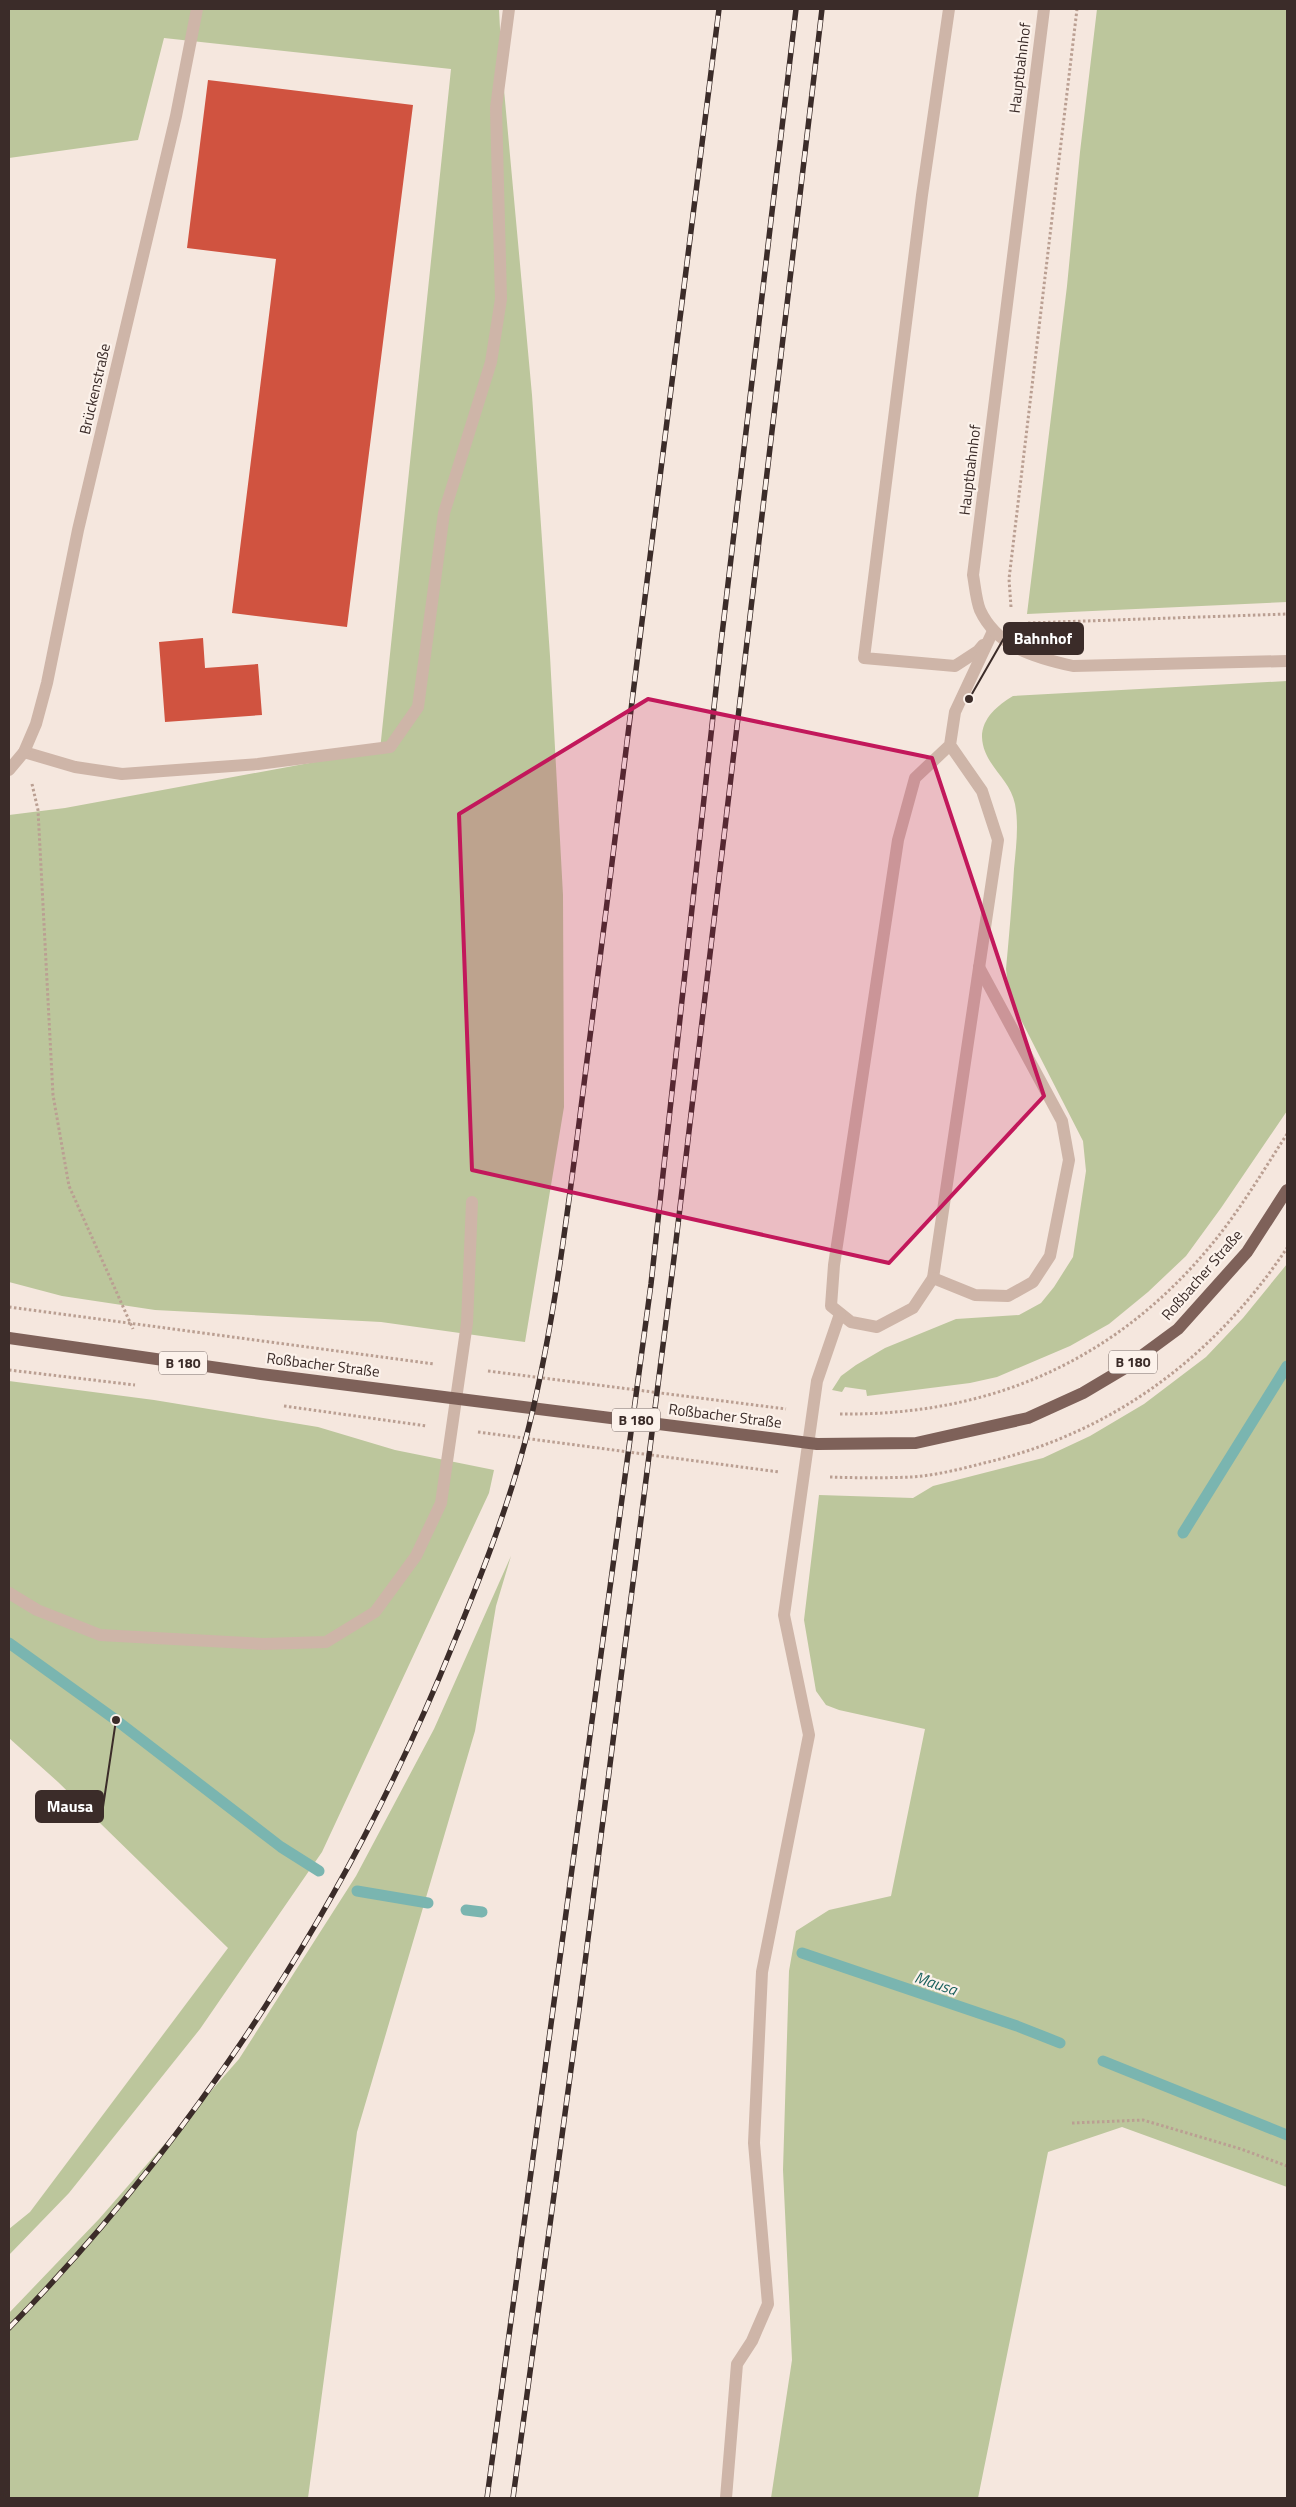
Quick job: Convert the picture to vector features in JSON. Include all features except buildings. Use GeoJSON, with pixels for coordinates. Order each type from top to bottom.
{"type":"FeatureCollection","features":[{"type":"Feature","properties":{"kind":"main road","name":"Roßbacher Straße"},"geometry":{"type":"LineString","coordinates":[[9,1338],[817,1444],[916,1443],[969,1433],[1028,1418],[1083,1393],[1126,1368],[1178,1329],[1247,1252],[1287,1190]]}},
{"type":"Feature","properties":{"kind":"street","name":"Brückenstraße"},"geometry":{"type":"LineString","coordinates":[[9,770],[24,752],[36,724],[47,683],[78,530],[176,116],[197,9]]}},
{"type":"Feature","properties":{"kind":"street"},"geometry":{"type":"LineString","coordinates":[[24,752],[75,767],[122,774],[258,764],[390,747],[418,707],[444,513],[491,362],[500,298],[496,108],[509,9]]}},
{"type":"Feature","properties":{"kind":"street"},"geometry":{"type":"LineString","coordinates":[[949,9],[922,195],[864,658],[955,666],[978,651],[993,631]]}},
{"type":"Feature","properties":{"kind":"street","name":"Hauptbahnhof"},"geometry":{"type":"LineString","coordinates":[[1044,9],[973,575],[980,608],[993,631],[1012,645],[1038,658],[1073,666],[1287,661]]}},
{"type":"Feature","properties":{"kind":"street"},"geometry":{"type":"LineString","coordinates":[[950,745],[982,791],[998,840],[933,1278],[913,1308],[877,1327],[851,1322],[831,1306],[834,1265],[898,840],[915,778],[950,745],[955,712],[993,631]]}},
{"type":"Feature","properties":{"kind":"street"},"geometry":{"type":"LineString","coordinates":[[933,1278],[975,1295],[1008,1296],[1033,1282],[1050,1256],[1069,1160],[1062,1120],[979,967]]}},
{"type":"Feature","properties":{"kind":"street"},"geometry":{"type":"LineString","coordinates":[[9,1592],[37,1610],[100,1635],[263,1644],[326,1642],[375,1612],[416,1556],[441,1503],[467,1323],[472,1202]]}},
{"type":"Feature","properties":{"kind":"street"},"geometry":{"type":"LineString","coordinates":[[726,2498],[737,2364],[755,2335],[768,2304],[754,2143],[762,1972],[809,1735],[784,1615],[817,1381],[840,1314]]}},
{"type":"Feature","properties":{"kind":"path"},"geometry":{"type":"LineString","coordinates":[[1014,613],[1011,607],[1009,579],[1077,9]]}},
{"type":"Feature","properties":{"kind":"path"},"geometry":{"type":"LineString","coordinates":[[1022,623],[1287,614]]}},
{"type":"Feature","properties":{"kind":"path"},"geometry":{"type":"LineString","coordinates":[[24,752],[38,810],[53,1095],[67,1177],[69,1186],[145,1357]]}},
{"type":"Feature","properties":{"kind":"path"},"geometry":{"type":"LineString","coordinates":[[831,1414],[917,1411],[1020,1386],[1068,1364],[1105,1342],[1180,1280],[1213,1243],[1287,1134]]}},
{"type":"Feature","properties":{"kind":"path"},"geometry":{"type":"LineString","coordinates":[[9,1307],[436,1364]]}},
{"type":"Feature","properties":{"kind":"path"},"geometry":{"type":"LineString","coordinates":[[9,1370],[142,1386]]}},
{"type":"Feature","properties":{"kind":"path"},"geometry":{"type":"LineString","coordinates":[[485,1371],[792,1410]]}},
{"type":"Feature","properties":{"kind":"path"},"geometry":{"type":"LineString","coordinates":[[274,1405],[432,1426]]}},
{"type":"Feature","properties":{"kind":"path"},"geometry":{"type":"LineString","coordinates":[[471,1431],[781,1472]]}},
{"type":"Feature","properties":{"kind":"path"},"geometry":{"type":"LineString","coordinates":[[820,1476],[914,1477]]}},
{"type":"Feature","properties":{"kind":"path"},"geometry":{"type":"LineString","coordinates":[[1072,2123],[1143,2120],[1241,2149],[1287,2166]]}},
{"type":"Feature","properties":{"kind":"highlighted area"},"geometry":{"type":"Polygon","coordinates":[[[648,699],[932,758],[1044,1096],[889,1263],[472,1170],[459,814],[648,699]]]}},
{"type":"Feature","properties":{"kind":"green space"},"geometry":{"type":"Polygon","coordinates":[[[9,9],[499,9],[502,68],[532,395],[550,656],[563,895],[564,1107],[525,1342],[381,1322],[155,1310],[62,1296],[9,1282],[9,815],[65,808],[380,750],[451,69],[164,38],[138,140],[9,158],[9,9]]]}},
{"type":"Feature","properties":{"kind":"green space"},"geometry":{"type":"Polygon","coordinates":[[[1097,9],[1287,9],[1287,602],[1027,614],[1067,286],[1080,152],[1097,9]]]}},
{"type":"Feature","properties":{"kind":"green space"},"geometry":{"type":"Polygon","coordinates":[[[1287,681],[1287,1111],[1186,1256],[1148,1292],[1109,1324],[1070,1346],[997,1377],[970,1383],[867,1396],[866,1390],[845,1387],[842,1392],[832,1390],[841,1376],[885,1348],[956,1319],[1019,1315],[1041,1303],[1054,1287],[1073,1257],[1086,1171],[1083,1141],[1018,1014],[1008,986],[1006,969],[1017,820],[1015,804],[1008,786],[987,756],[984,747],[982,737],[988,718],[997,708],[1013,696],[1287,681]]]}},
{"type":"Feature","properties":{"kind":"green space"},"geometry":{"type":"Polygon","coordinates":[[[1287,1264],[1287,2187],[1122,2127],[1048,2152],[978,2498],[771,2498],[792,2360],[783,2170],[789,1971],[796,1931],[829,1910],[891,1896],[925,1729],[839,1710],[826,1705],[816,1691],[804,1620],[819,1495],[913,1498],[933,1486],[1043,1458],[1090,1436],[1144,1404],[1206,1357],[1243,1318],[1287,1264]]]}},
{"type":"Feature","properties":{"kind":"green space"},"geometry":{"type":"Polygon","coordinates":[[[9,1381],[154,1400],[318,1427],[395,1450],[494,1470],[489,1493],[322,1852],[200,2029],[69,2193],[9,2255],[9,2229],[30,2212],[228,1948],[58,1782],[9,1738],[9,1381]]]}},
{"type":"Feature","properties":{"kind":"green space"},"geometry":{"type":"Polygon","coordinates":[[[511,1556],[496,1606],[475,1731],[357,2132],[308,2498],[9,2498],[9,2313],[99,2219],[239,2059],[356,1876],[434,1729],[511,1556]]]}},
{"type":"Feature","properties":{"kind":"waterway"},"geometry":{"type":"LineString","coordinates":[[1183,1533],[1287,1366]]}},
{"type":"Feature","properties":{"kind":"waterway","name":"Mausa"},"geometry":{"type":"LineString","coordinates":[[9,1643],[116,1720],[281,1847],[319,1871]]}},
{"type":"Feature","properties":{"kind":"waterway","name":"Mausa"},"geometry":{"type":"LineString","coordinates":[[357,1891],[428,1903]]}},
{"type":"Feature","properties":{"kind":"waterway","name":"Mausa"},"geometry":{"type":"LineString","coordinates":[[466,1910],[482,1912]]}},
{"type":"Feature","properties":{"kind":"waterway","name":"Mausa"},"geometry":{"type":"LineString","coordinates":[[802,1953],[1017,2026],[1060,2043]]}},
{"type":"Feature","properties":{"kind":"waterway","name":"Mausa"},"geometry":{"type":"LineString","coordinates":[[1103,2061],[1287,2135]]}},
{"type":"Feature","properties":{"kind":"railway"},"geometry":{"type":"LineString","coordinates":[[9,2328],[79,2253],[145,2174],[207,2092],[265,2006],[319,1919],[368,1828],[413,1736],[474,1592],[502,1518],[518,1467],[542,1369],[566,1221],[719,9]]}},
{"type":"Feature","properties":{"kind":"railway"},"geometry":{"type":"LineString","coordinates":[[487,2498],[651,1284],[721,643],[796,9]]}},
{"type":"Feature","properties":{"kind":"railway"},"geometry":{"type":"LineString","coordinates":[[513,2498],[579,2010],[674,1258],[822,9]]}},
{"type":"Feature","properties":{"kind":"place","name":"Bahnhof"},"geometry":{"type":"Point","coordinates":[969,699]}},
{"type":"Feature","properties":{"kind":"place","name":"Mausa"},"geometry":{"type":"Point","coordinates":[116,1720]}}]}
